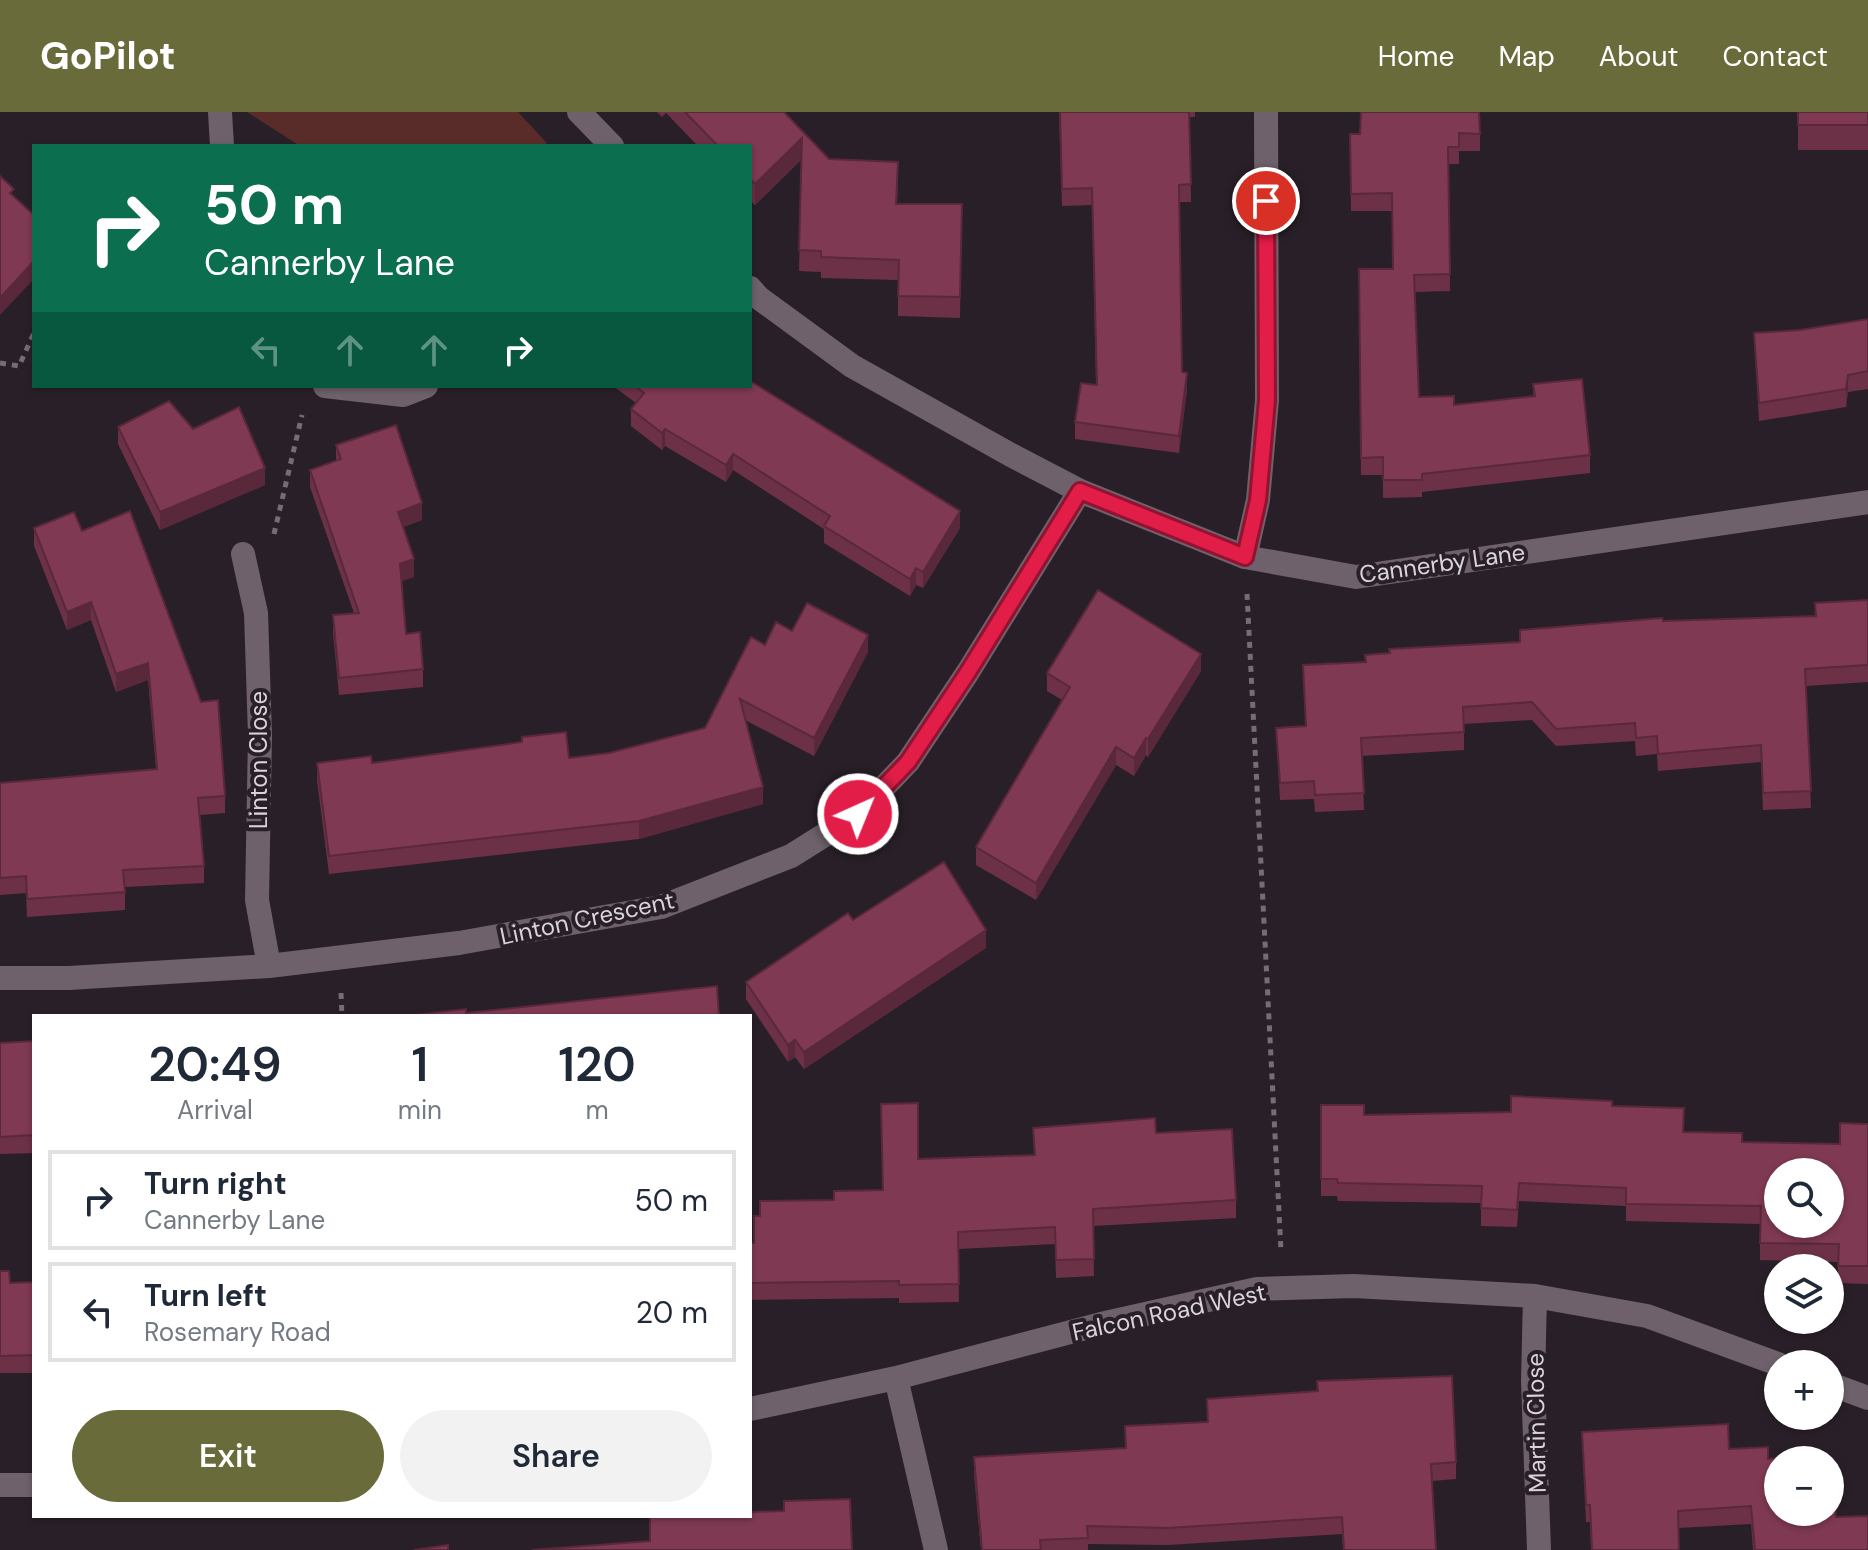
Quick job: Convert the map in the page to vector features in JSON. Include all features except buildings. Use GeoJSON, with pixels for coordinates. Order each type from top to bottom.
{"type":"FeatureCollection","features":[{"type":"Feature","properties":{"kind":"street"},"geometry":{"type":"LineString","coordinates":[[220,112],[220,144]]}},
{"type":"Feature","properties":{"kind":"street"},"geometry":{"type":"LineString","coordinates":[[579,112],[599,142]]}},
{"type":"Feature","properties":{"kind":"street"},"geometry":{"type":"LineString","coordinates":[[1245,557],[1258,500],[1267,400],[1266,112]]}},
{"type":"Feature","properties":{"kind":"street","name":"Cannerby Lane"},"geometry":{"type":"LineString","coordinates":[[752,290],[852,366],[1011,455],[1080,491],[1245,557],[1356,577],[1868,502]]}},
{"type":"Feature","properties":{"kind":"street"},"geometry":{"type":"LineString","coordinates":[[315,393],[403,395],[421,388]]}},
{"type":"Feature","properties":{"kind":"street","name":"Linton Crescent"},"geometry":{"type":"LineString","coordinates":[[0,978],[69,978],[269,966],[459,943],[661,907],[791,856],[858,814],[908,762],[968,672],[1080,491]]}},
{"type":"Feature","properties":{"kind":"street","name":"Linton Close"},"geometry":{"type":"LineString","coordinates":[[243,554],[256,613],[260,735],[257,900],[269,966]]}},
{"type":"Feature","properties":{"kind":"street","name":"Falcon Road West"},"geometry":{"type":"LineString","coordinates":[[752,1409],[896,1378],[1101,1324],[1257,1289],[1354,1286],[1535,1296],[1647,1316],[1764,1359]]}},
{"type":"Feature","properties":{"kind":"street","name":"Martin Close"},"geometry":{"type":"LineString","coordinates":[[1535,1296],[1533,1381],[1539,1550]]}},
{"type":"Feature","properties":{"kind":"street"},"geometry":{"type":"LineString","coordinates":[[896,1378],[936,1550]]}},
{"type":"Feature","properties":{"kind":"street"},"geometry":{"type":"LineString","coordinates":[[1844,1389],[1868,1398]]}},
{"type":"Feature","properties":{"kind":"street"},"geometry":{"type":"LineString","coordinates":[[0,1485],[32,1485]]}},
{"type":"Feature","properties":{"kind":"path"},"geometry":{"type":"LineString","coordinates":[[0,363],[19,366],[32,337]]}},
{"type":"Feature","properties":{"kind":"path"},"geometry":{"type":"LineString","coordinates":[[243,554],[274,533],[315,393]]}},
{"type":"Feature","properties":{"kind":"path"},"geometry":{"type":"LineString","coordinates":[[1245,557],[1283,1288]]}},
{"type":"Feature","properties":{"kind":"shaded area"},"geometry":{"type":"Polygon","coordinates":[[[247,112],[518,112],[546,142],[546,144],[297,144],[247,112]]]}},
{"type":"Feature","properties":{"kind":"route"},"geometry":{"type":"LineString","coordinates":[[858,814],[908,762],[968,672],[1080,491],[1245,557],[1258,500],[1267,400],[1266,201]]}}]}
